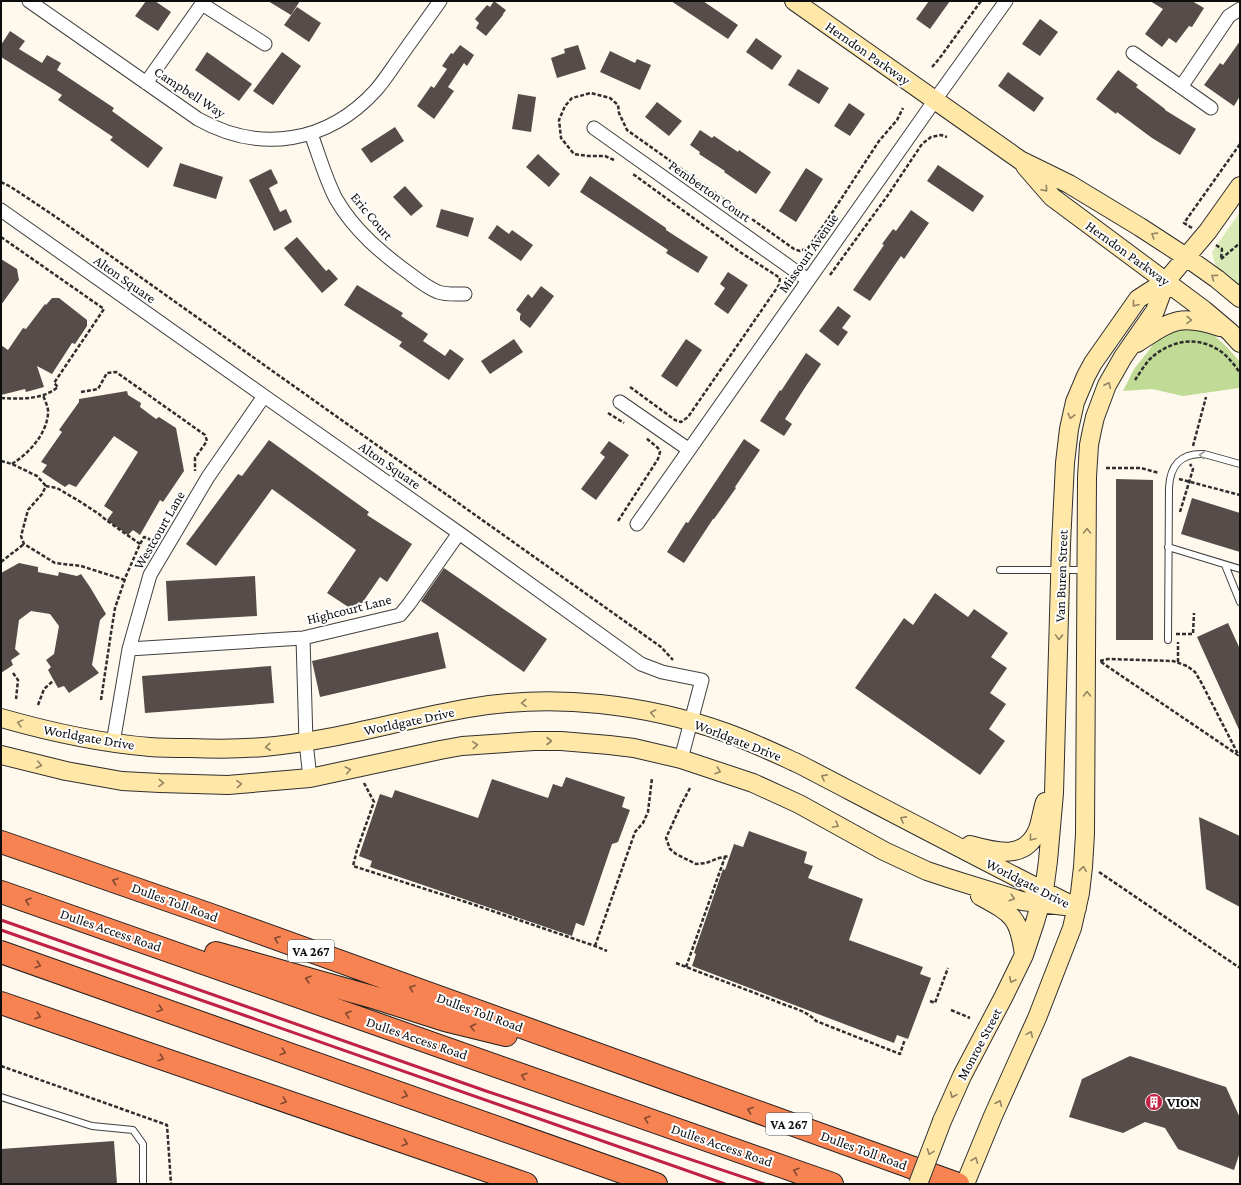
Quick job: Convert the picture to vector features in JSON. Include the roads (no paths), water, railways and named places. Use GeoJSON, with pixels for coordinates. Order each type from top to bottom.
{"type":"FeatureCollection","features":[{"type":"Feature","properties":{"kind":"highway","name":"Dulles Toll Road"},"geometry":{"type":"LineString","coordinates":[[1,842],[201,912],[958,1184]]}},
{"type":"Feature","properties":{"kind":"highway","name":"Dulles Access Road"},"geometry":{"type":"LineString","coordinates":[[1,892],[832,1184]]}},
{"type":"Feature","properties":{"kind":"highway"},"geometry":{"type":"LineString","coordinates":[[56,911],[143,930],[200,948],[376,998],[445,1020],[620,1063]]}},
{"type":"Feature","properties":{"kind":"highway"},"geometry":{"type":"LineString","coordinates":[[1,952],[656,1184]]}},
{"type":"Feature","properties":{"kind":"highway"},"geometry":{"type":"LineString","coordinates":[[1,1003],[526,1184]]}},
{"type":"Feature","properties":{"kind":"main road","name":"Herndon Parkway"},"geometry":{"type":"LineString","coordinates":[[794,1],[1020,160],[1069,184],[1140,226],[1217,279],[1240,298]]}},
{"type":"Feature","properties":{"kind":"main road","name":"Herndon Parkway"},"geometry":{"type":"LineString","coordinates":[[1020,160],[1052,197],[1204,310],[1240,343]]}},
{"type":"Feature","properties":{"kind":"main road","name":"Van Buren Street"},"geometry":{"type":"LineString","coordinates":[[1042,897],[1048,861],[1055,761],[1060,570],[1067,444],[1075,402],[1093,364],[1138,299],[1166,281],[1208,231],[1240,186]]}},
{"type":"Feature","properties":{"kind":"main road","name":"Van Buren Street"},"geometry":{"type":"LineString","coordinates":[[1077,908],[1082,879],[1085,834],[1087,477],[1089,445],[1095,417],[1107,385],[1129,348],[1155,311],[1166,281]]}},
{"type":"Feature","properties":{"kind":"main road"},"geometry":{"type":"LineString","coordinates":[[1129,348],[1163,326],[1179,320],[1200,321],[1227,330]]}},
{"type":"Feature","properties":{"kind":"main road","name":"Worldgate Drive"},"geometry":{"type":"LineString","coordinates":[[1,718],[56,733],[113,743],[151,747],[209,749],[262,747],[306,742],[351,734],[471,708],[520,703],[569,702],[605,705],[642,711],[691,722],[728,733],[772,751],[984,861],[1028,882],[1042,897]]}},
{"type":"Feature","properties":{"kind":"main road","name":"Worldgate Drive"},"geometry":{"type":"LineString","coordinates":[[1,755],[66,772],[122,781],[228,784],[310,778],[462,746],[510,742],[561,741],[609,745],[681,759],[730,775],[776,793],[884,851],[927,871],[1022,901],[1042,897],[1077,908]]}},
{"type":"Feature","properties":{"kind":"main road"},"geometry":{"type":"LineString","coordinates":[[938,837],[999,852],[1013,851],[1022,848],[1030,841],[1037,831],[1055,761]]}},
{"type":"Feature","properties":{"kind":"main road"},"geometry":{"type":"LineString","coordinates":[[948,878],[997,905],[1010,914],[1015,920],[1020,932],[1024,955]]}},
{"type":"Feature","properties":{"kind":"main road","name":"Monroe Street"},"geometry":{"type":"LineString","coordinates":[[918,1184],[942,1121],[962,1076],[1024,955],[1042,897]]}},
{"type":"Feature","properties":{"kind":"main road"},"geometry":{"type":"LineString","coordinates":[[966,1184],[984,1136],[1051,985],[1072,928],[1077,908]]}},
{"type":"Feature","properties":{"kind":"street","name":"Campbell Way"},"geometry":{"type":"LineString","coordinates":[[29,1],[198,119],[221,131],[233,135],[258,139],[280,139],[311,134],[342,119],[360,106],[377,89],[440,1]]}},
{"type":"Feature","properties":{"kind":"street","name":"Missouri Avenue"},"geometry":{"type":"LineString","coordinates":[[637,524],[688,449],[934,100],[1006,1]]}},
{"type":"Feature","properties":{"kind":"street"},"geometry":{"type":"LineString","coordinates":[[146,83],[203,3],[265,44]]}},
{"type":"Feature","properties":{"kind":"street"},"geometry":{"type":"LineString","coordinates":[[1181,87],[1229,16],[1240,9]]}},
{"type":"Feature","properties":{"kind":"street"},"geometry":{"type":"LineString","coordinates":[[1133,53],[1211,108]]}},
{"type":"Feature","properties":{"kind":"street","name":"Pemberton Court"},"geometry":{"type":"LineString","coordinates":[[594,128],[808,280]]}},
{"type":"Feature","properties":{"kind":"street","name":"Eric Court"},"geometry":{"type":"LineString","coordinates":[[311,134],[328,181],[336,198],[365,238],[386,257],[426,286],[438,292],[465,294]]}},
{"type":"Feature","properties":{"kind":"street","name":"Alton Square"},"geometry":{"type":"LineString","coordinates":[[1,210],[458,532],[641,664],[662,672],[702,680],[681,759]]}},
{"type":"Feature","properties":{"kind":"street","name":"Westcourt Lane"},"geometry":{"type":"LineString","coordinates":[[113,743],[129,649],[150,576],[208,477],[264,396]]}},
{"type":"Feature","properties":{"kind":"street"},"geometry":{"type":"LineString","coordinates":[[620,402],[688,449]]}},
{"type":"Feature","properties":{"kind":"street","name":"Highcourt Lane"},"geometry":{"type":"LineString","coordinates":[[129,649],[302,638],[400,615],[458,532]]}},
{"type":"Feature","properties":{"kind":"street","name":"Highcourt Lane"},"geometry":{"type":"LineString","coordinates":[[302,638],[306,742],[310,778]]}},
{"type":"Feature","properties":{"kind":"lane"},"geometry":{"type":"LineString","coordinates":[[1168,637],[1169,482],[1172,470],[1175,465],[1185,456],[1192,455],[1204,454],[1240,464]]}},
{"type":"Feature","properties":{"kind":"lane"},"geometry":{"type":"LineString","coordinates":[[1168,547],[1240,569]]}},
{"type":"Feature","properties":{"kind":"lane"},"geometry":{"type":"LineString","coordinates":[[1225,565],[1240,602]]}},
{"type":"Feature","properties":{"kind":"lane"},"geometry":{"type":"LineString","coordinates":[[1000,570],[1087,570]]}},
{"type":"Feature","properties":{"kind":"lane"},"geometry":{"type":"LineString","coordinates":[[1,1097],[92,1126],[133,1130],[143,1144],[143,1184]]}},
{"type":"Feature","properties":{"kind":"railway"},"geometry":{"type":"LineString","coordinates":[[1,920],[486,1091],[764,1184]]}},
{"type":"Feature","properties":{"kind":"railway"},"geometry":{"type":"LineString","coordinates":[[1,930],[725,1184]]}},
{"type":"Feature","properties":{"kind":"place","name":"VION"},"geometry":{"type":"Point","coordinates":[1154,1102]}}]}
